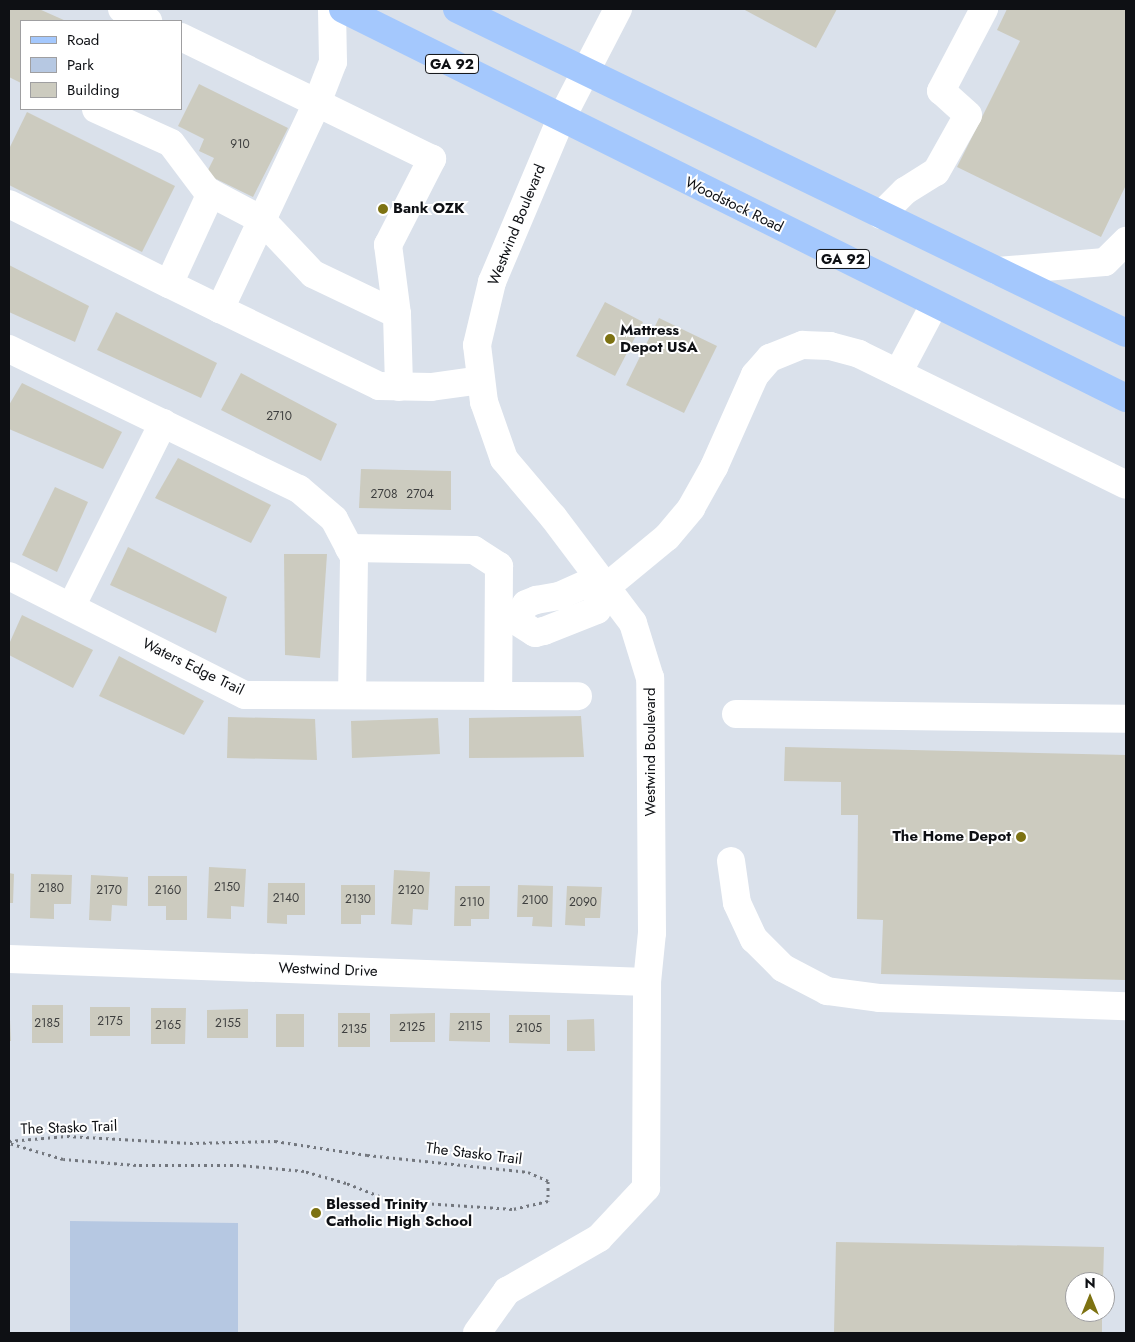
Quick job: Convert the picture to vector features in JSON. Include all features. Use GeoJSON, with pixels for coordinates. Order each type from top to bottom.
{"type":"FeatureCollection","features":[{"type":"Feature","properties":{"kind":"main road","name":"Woodstock Road"},"geometry":{"type":"LineString","coordinates":[[343,9],[934,305],[1126,398]]}},
{"type":"Feature","properties":{"kind":"main road"},"geometry":{"type":"LineString","coordinates":[[457,9],[583,72],[1126,333]]}},
{"type":"Feature","properties":{"kind":"street"},"geometry":{"type":"LineString","coordinates":[[220,309],[317,103],[333,62],[332,9]]}},
{"type":"Feature","properties":{"kind":"street","name":"Westwind Boulevard"},"geometry":{"type":"LineString","coordinates":[[477,1333],[507,1291],[599,1238],[646,1188],[647,982],[652,933],[650,678],[633,623],[603,590],[504,459],[484,402],[477,345],[492,282],[561,119],[583,72],[618,9]]}},
{"type":"Feature","properties":{"kind":"street"},"geometry":{"type":"LineString","coordinates":[[881,215],[905,191],[936,172],[968,115],[941,91],[984,9]]}},
{"type":"Feature","properties":{"kind":"street"},"geometry":{"type":"LineString","coordinates":[[182,37],[432,159],[388,246],[397,314],[399,387]]}},
{"type":"Feature","properties":{"kind":"street"},"geometry":{"type":"LineString","coordinates":[[101,110],[138,118],[172,143],[211,193],[262,220],[313,274],[397,314]]}},
{"type":"Feature","properties":{"kind":"street"},"geometry":{"type":"LineString","coordinates":[[169,284],[211,193]]}},
{"type":"Feature","properties":{"kind":"street"},"geometry":{"type":"LineString","coordinates":[[9,204],[380,386],[431,387],[481,380]]}},
{"type":"Feature","properties":{"kind":"street"},"geometry":{"type":"LineString","coordinates":[[998,271],[1104,262],[1126,241]]}},
{"type":"Feature","properties":{"kind":"street"},"geometry":{"type":"LineString","coordinates":[[898,373],[934,305]]}},
{"type":"Feature","properties":{"kind":"street"},"geometry":{"type":"LineString","coordinates":[[507,620],[535,633],[569,623],[597,610],[603,590],[668,537],[691,508],[714,467],[755,375],[770,358],[802,345],[830,346],[859,354],[1126,485]]}},
{"type":"Feature","properties":{"kind":"street"},"geometry":{"type":"LineString","coordinates":[[9,348],[299,489],[334,519],[354,557],[352,695]]}},
{"type":"Feature","properties":{"kind":"street"},"geometry":{"type":"LineString","coordinates":[[71,607],[163,423]]}},
{"type":"Feature","properties":{"kind":"street"},"geometry":{"type":"LineString","coordinates":[[349,548],[474,550],[499,566],[507,620],[498,696]]}},
{"type":"Feature","properties":{"kind":"street","name":"Waters Edge Trail"},"geometry":{"type":"LineString","coordinates":[[9,576],[246,695],[578,696]]}},
{"type":"Feature","properties":{"kind":"street"},"geometry":{"type":"LineString","coordinates":[[507,620],[526,604],[559,596],[586,584],[603,590]]}},
{"type":"Feature","properties":{"kind":"street"},"geometry":{"type":"LineString","coordinates":[[559,596],[569,623]]}},
{"type":"Feature","properties":{"kind":"street"},"geometry":{"type":"LineString","coordinates":[[736,714],[1126,719]]}},
{"type":"Feature","properties":{"kind":"street"},"geometry":{"type":"LineString","coordinates":[[731,860],[737,903],[754,938],[782,968],[827,991],[879,998],[1126,1006]]}},
{"type":"Feature","properties":{"kind":"street","name":"Westwind Drive"},"geometry":{"type":"LineString","coordinates":[[9,959],[647,982]]}},
{"type":"Feature","properties":{"kind":"path","name":"The Stasko Trail"},"geometry":{"type":"LineString","coordinates":[[95,1137],[190,1143],[275,1141],[367,1155],[528,1172],[548,1181],[548,1201],[512,1208],[392,1201],[346,1182],[304,1171],[239,1165],[136,1165],[63,1159],[9,1142],[95,1137]]}},
{"type":"Feature","properties":{"kind":"green space"},"geometry":{"type":"Polygon","coordinates":[[[70,1221],[238,1223],[238,1333],[70,1333],[70,1221]]]}},
{"type":"Feature","properties":{"kind":"building"},"geometry":{"type":"Polygon","coordinates":[[[9,9],[39,9],[64,20],[20,20],[20,82],[9,77],[9,9]]]}},
{"type":"Feature","properties":{"kind":"building"},"geometry":{"type":"Polygon","coordinates":[[[743,9],[837,9],[816,48],[743,9]]]}},
{"type":"Feature","properties":{"kind":"building"},"geometry":{"type":"Polygon","coordinates":[[[1007,9],[1126,9],[1126,185],[1101,237],[957,167],[1020,41],[997,30],[1007,9]]]}},
{"type":"Feature","properties":{"kind":"building"},"geometry":{"type":"Polygon","coordinates":[[[199,84],[288,128],[253,197],[206,174],[214,158],[199,151],[204,139],[178,126],[199,84]]]}},
{"type":"Feature","properties":{"kind":"building"},"geometry":{"type":"Polygon","coordinates":[[[27,112],[175,186],[142,252],[9,185],[9,149],[27,112]]]}},
{"type":"Feature","properties":{"kind":"building"},"geometry":{"type":"Polygon","coordinates":[[[9,265],[89,306],[75,342],[9,312],[9,265]]]}},
{"type":"Feature","properties":{"kind":"building","name":"Mattress Depot USA"},"geometry":{"type":"Polygon","coordinates":[[[605,302],[643,322],[615,376],[576,356],[605,302]]]}},
{"type":"Feature","properties":{"kind":"building"},"geometry":{"type":"Polygon","coordinates":[[[116,312],[217,363],[201,398],[97,350],[116,312]]]}},
{"type":"Feature","properties":{"kind":"building"},"geometry":{"type":"Polygon","coordinates":[[[659,318],[717,346],[684,413],[626,385],[659,318]]]}},
{"type":"Feature","properties":{"kind":"building"},"geometry":{"type":"Polygon","coordinates":[[[241,373],[337,424],[321,461],[221,410],[241,373]]]}},
{"type":"Feature","properties":{"kind":"building"},"geometry":{"type":"Polygon","coordinates":[[[22,383],[122,432],[103,469],[9,429],[9,405],[22,383]]]}},
{"type":"Feature","properties":{"kind":"building"},"geometry":{"type":"Polygon","coordinates":[[[178,458],[271,505],[251,543],[155,498],[178,458]]]}},
{"type":"Feature","properties":{"kind":"building"},"geometry":{"type":"Polygon","coordinates":[[[361,469],[451,471],[451,510],[359,508],[361,469]]]}},
{"type":"Feature","properties":{"kind":"building"},"geometry":{"type":"Polygon","coordinates":[[[55,487],[88,502],[57,572],[22,555],[55,487]]]}},
{"type":"Feature","properties":{"kind":"building"},"geometry":{"type":"Polygon","coordinates":[[[128,547],[227,597],[216,633],[110,585],[128,547]]]}},
{"type":"Feature","properties":{"kind":"building"},"geometry":{"type":"Polygon","coordinates":[[[284,554],[327,554],[320,658],[285,655],[284,554]]]}},
{"type":"Feature","properties":{"kind":"building"},"geometry":{"type":"Polygon","coordinates":[[[22,615],[93,650],[73,688],[9,655],[9,644],[22,615]]]}},
{"type":"Feature","properties":{"kind":"building"},"geometry":{"type":"Polygon","coordinates":[[[119,656],[204,701],[184,735],[99,696],[119,656]]]}},
{"type":"Feature","properties":{"kind":"building"},"geometry":{"type":"Polygon","coordinates":[[[581,716],[584,757],[469,758],[469,718],[581,716]]]}},
{"type":"Feature","properties":{"kind":"building"},"geometry":{"type":"Polygon","coordinates":[[[228,717],[315,719],[317,760],[227,758],[228,717]]]}},
{"type":"Feature","properties":{"kind":"building"},"geometry":{"type":"Polygon","coordinates":[[[438,718],[440,754],[352,758],[351,721],[438,718]]]}},
{"type":"Feature","properties":{"kind":"building","name":"The Home Depot"},"geometry":{"type":"Polygon","coordinates":[[[785,747],[1126,755],[1126,980],[881,974],[883,920],[857,919],[858,815],[841,815],[841,782],[784,781],[785,747]]]}},
{"type":"Feature","properties":{"kind":"building"},"geometry":{"type":"Polygon","coordinates":[[[209,867],[246,869],[244,907],[231,906],[231,919],[207,918],[209,867]]]}},
{"type":"Feature","properties":{"kind":"building"},"geometry":{"type":"Polygon","coordinates":[[[394,870],[430,872],[428,910],[413,909],[412,925],[391,924],[394,870]]]}},
{"type":"Feature","properties":{"kind":"building"},"geometry":{"type":"Polygon","coordinates":[[[9,873],[14,874],[13,903],[9,903],[9,873]]]}},
{"type":"Feature","properties":{"kind":"building"},"geometry":{"type":"Polygon","coordinates":[[[31,874],[72,875],[71,904],[54,904],[54,919],[30,918],[31,874]]]}},
{"type":"Feature","properties":{"kind":"building"},"geometry":{"type":"Polygon","coordinates":[[[91,875],[128,877],[127,906],[112,905],[111,921],[89,920],[91,875]]]}},
{"type":"Feature","properties":{"kind":"building"},"geometry":{"type":"Polygon","coordinates":[[[148,876],[187,876],[187,920],[166,920],[166,906],[148,906],[148,876]]]}},
{"type":"Feature","properties":{"kind":"building"},"geometry":{"type":"Polygon","coordinates":[[[268,883],[305,883],[305,915],[287,915],[287,924],[267,923],[268,883]]]}},
{"type":"Feature","properties":{"kind":"building"},"geometry":{"type":"Polygon","coordinates":[[[341,885],[375,885],[375,915],[361,915],[361,924],[341,924],[341,885]]]}},
{"type":"Feature","properties":{"kind":"building"},"geometry":{"type":"Polygon","coordinates":[[[518,885],[553,886],[552,927],[532,926],[533,917],[517,917],[518,885]]]}},
{"type":"Feature","properties":{"kind":"building"},"geometry":{"type":"Polygon","coordinates":[[[455,886],[490,886],[489,919],[471,919],[471,926],[454,926],[455,886]]]}},
{"type":"Feature","properties":{"kind":"building"},"geometry":{"type":"Polygon","coordinates":[[[567,886],[602,887],[600,918],[585,918],[585,926],[565,925],[567,886]]]}},
{"type":"Feature","properties":{"kind":"building"},"geometry":{"type":"Polygon","coordinates":[[[32,1005],[63,1005],[63,1043],[32,1043],[32,1005]]]}},
{"type":"Feature","properties":{"kind":"building"},"geometry":{"type":"Polygon","coordinates":[[[90,1007],[130,1007],[130,1036],[90,1036],[90,1007]]]}},
{"type":"Feature","properties":{"kind":"building"},"geometry":{"type":"Polygon","coordinates":[[[151,1008],[186,1008],[185,1044],[151,1044],[151,1008]]]}},
{"type":"Feature","properties":{"kind":"building"},"geometry":{"type":"Polygon","coordinates":[[[248,1009],[248,1038],[207,1038],[207,1010],[248,1009]]]}},
{"type":"Feature","properties":{"kind":"building"},"geometry":{"type":"Polygon","coordinates":[[[338,1013],[370,1013],[370,1047],[338,1047],[338,1013]]]}},
{"type":"Feature","properties":{"kind":"building"},"geometry":{"type":"Polygon","coordinates":[[[435,1013],[435,1042],[390,1042],[390,1014],[435,1013]]]}},
{"type":"Feature","properties":{"kind":"building"},"geometry":{"type":"Polygon","coordinates":[[[450,1013],[490,1013],[490,1042],[449,1041],[450,1013]]]}},
{"type":"Feature","properties":{"kind":"building"},"geometry":{"type":"Polygon","coordinates":[[[276,1014],[304,1014],[304,1047],[276,1047],[276,1014]]]}},
{"type":"Feature","properties":{"kind":"building"},"geometry":{"type":"Polygon","coordinates":[[[509,1015],[550,1015],[550,1044],[509,1043],[509,1015]]]}},
{"type":"Feature","properties":{"kind":"building"},"geometry":{"type":"Polygon","coordinates":[[[594,1019],[595,1051],[567,1051],[567,1020],[594,1019]]]}},
{"type":"Feature","properties":{"kind":"building"},"geometry":{"type":"Polygon","coordinates":[[[10,1020],[11,1041],[9,1041],[10,1020]]]}},
{"type":"Feature","properties":{"kind":"building"},"geometry":{"type":"Polygon","coordinates":[[[836,1242],[1104,1247],[1103,1272],[1065,1272],[1065,1322],[1102,1322],[1102,1333],[834,1333],[836,1242]]]}},
{"type":"Feature","properties":{"kind":"place","name":"Bank OZK"},"geometry":{"type":"Point","coordinates":[383,209]}},
{"type":"Feature","properties":{"kind":"place","name":"Mattress Depot USA"},"geometry":{"type":"Point","coordinates":[610,339]}},
{"type":"Feature","properties":{"kind":"place","name":"The Home Depot"},"geometry":{"type":"Point","coordinates":[1021,837]}},
{"type":"Feature","properties":{"kind":"place","name":"Blessed Trinity Catholic High School"},"geometry":{"type":"Point","coordinates":[316,1213]}}]}
